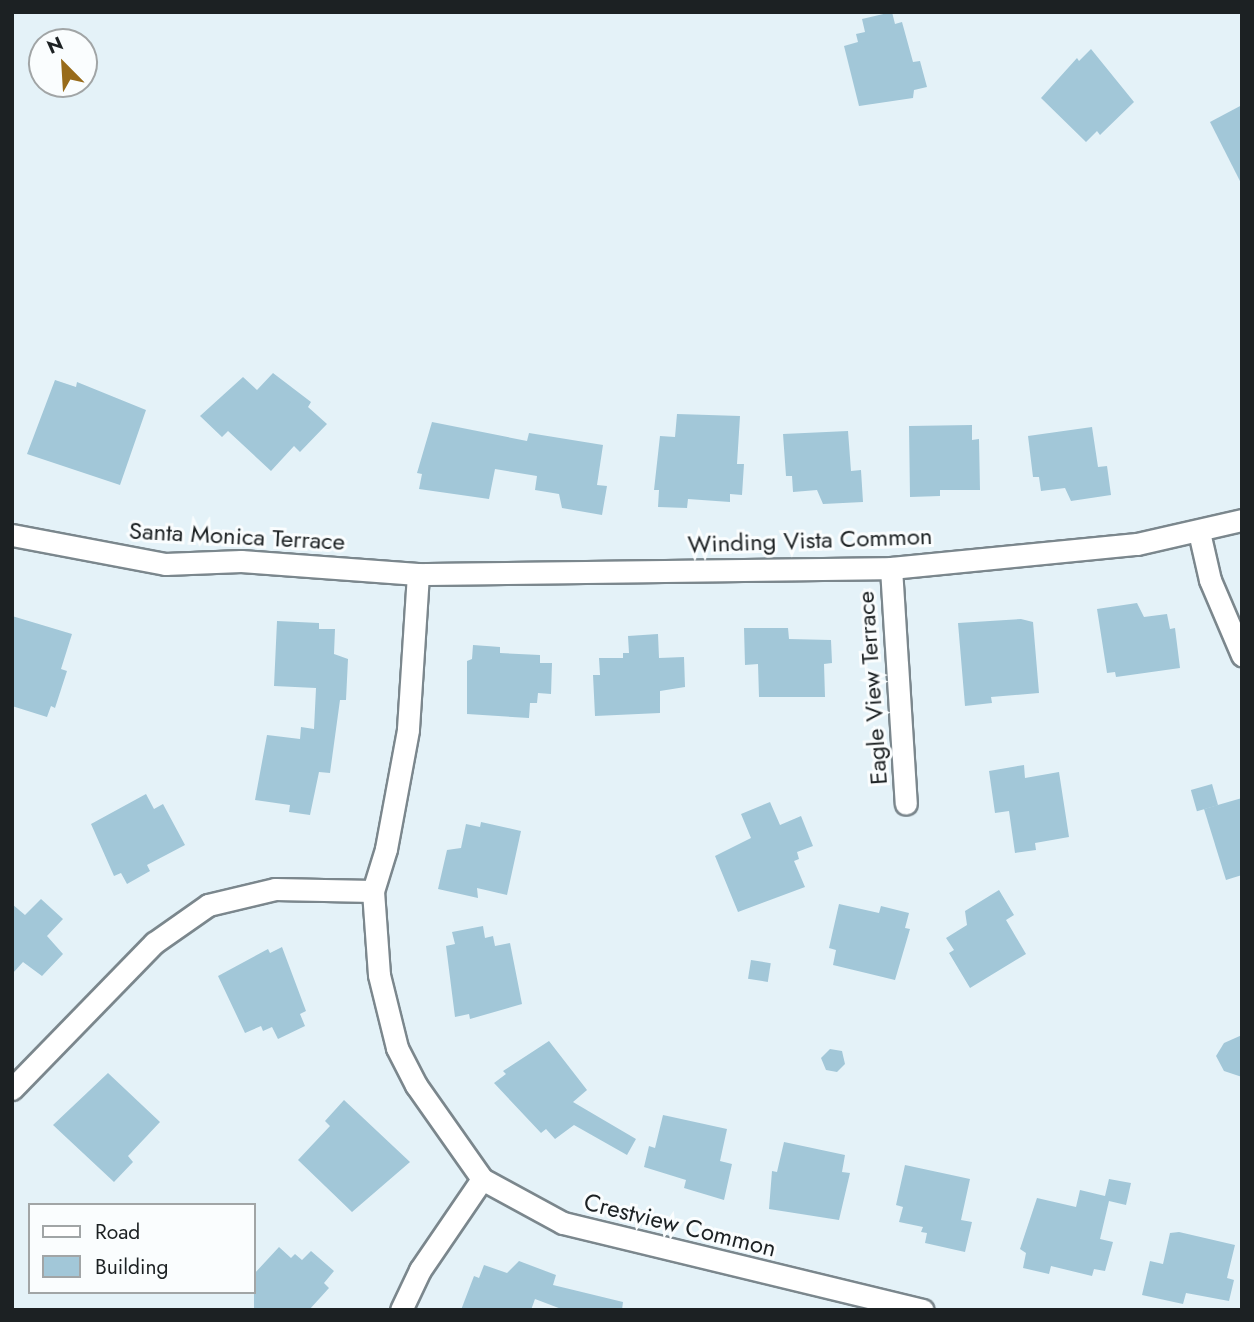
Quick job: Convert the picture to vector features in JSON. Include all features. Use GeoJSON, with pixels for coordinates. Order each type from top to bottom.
{"type":"FeatureCollection","features":[{"type":"Feature","properties":{"kind":"street","name":"Winding Vista Common"},"geometry":{"type":"LineString","coordinates":[[418,574],[891,568],[1086,550],[1199,532],[1242,520]]}},
{"type":"Feature","properties":{"kind":"street"},"geometry":{"type":"LineString","coordinates":[[1199,532],[1210,580],[1242,655]]}},
{"type":"Feature","properties":{"kind":"street","name":"Santa Monica Terrace"},"geometry":{"type":"LineString","coordinates":[[12,535],[165,564],[241,561],[418,574]]}},
{"type":"Feature","properties":{"kind":"street","name":"Eagle View Terrace"},"geometry":{"type":"LineString","coordinates":[[891,568],[906,804]]}},
{"type":"Feature","properties":{"kind":"street","name":"Crestview Common"},"geometry":{"type":"LineString","coordinates":[[418,574],[408,730],[386,849],[373,891],[379,975],[397,1048],[416,1085],[482,1178],[563,1223],[618,1240],[923,1310]]}},
{"type":"Feature","properties":{"kind":"street"},"geometry":{"type":"LineString","coordinates":[[12,1089],[154,943],[208,905],[239,894],[275,889],[373,891]]}},
{"type":"Feature","properties":{"kind":"street"},"geometry":{"type":"LineString","coordinates":[[401,1310],[421,1270],[482,1178]]}},
{"type":"Feature","properties":{"kind":"building"},"geometry":{"type":"Polygon","coordinates":[[[892,12],[895,24],[902,22],[913,62],[920,61],[927,87],[914,90],[913,98],[859,106],[844,46],[858,42],[856,34],[865,32],[862,19],[892,12]]]}},
{"type":"Feature","properties":{"kind":"building"},"geometry":{"type":"Polygon","coordinates":[[[1091,49],[1134,102],[1100,135],[1097,131],[1086,142],[1041,98],[1077,58],[1079,61],[1091,49]]]}},
{"type":"Feature","properties":{"kind":"building"},"geometry":{"type":"Polygon","coordinates":[[[1242,105],[1242,185],[1210,122],[1242,105]]]}},
{"type":"Feature","properties":{"kind":"building"},"geometry":{"type":"Polygon","coordinates":[[[273,373],[311,402],[308,407],[327,424],[300,452],[294,446],[271,471],[228,431],[222,437],[200,416],[243,377],[257,390],[273,373]]]}},
{"type":"Feature","properties":{"kind":"building"},"geometry":{"type":"Polygon","coordinates":[[[55,380],[76,387],[77,382],[146,410],[120,485],[27,454],[55,380]]]}},
{"type":"Feature","properties":{"kind":"building"},"geometry":{"type":"Polygon","coordinates":[[[677,414],[740,416],[737,464],[744,464],[742,495],[730,494],[730,502],[688,499],[687,508],[658,507],[659,490],[654,490],[660,436],[675,437],[677,414]]]}},
{"type":"Feature","properties":{"kind":"building"},"geometry":{"type":"Polygon","coordinates":[[[432,422],[527,441],[529,433],[603,445],[597,485],[607,486],[602,515],[562,508],[559,494],[535,490],[537,476],[495,469],[489,499],[419,489],[422,474],[417,473],[432,422]]]}},
{"type":"Feature","properties":{"kind":"building"},"geometry":{"type":"Polygon","coordinates":[[[972,425],[972,440],[979,439],[980,490],[940,490],[940,496],[910,497],[909,426],[972,425]]]}},
{"type":"Feature","properties":{"kind":"building"},"geometry":{"type":"Polygon","coordinates":[[[1092,427],[1098,467],[1107,466],[1111,495],[1071,501],[1065,488],[1041,491],[1039,477],[1033,477],[1028,436],[1092,427]]]}},
{"type":"Feature","properties":{"kind":"building"},"geometry":{"type":"Polygon","coordinates":[[[848,431],[851,471],[861,470],[863,502],[823,504],[817,490],[793,492],[792,476],[786,476],[783,434],[848,431]]]}},
{"type":"Feature","properties":{"kind":"building"},"geometry":{"type":"Polygon","coordinates":[[[1137,603],[1144,617],[1167,614],[1170,629],[1175,628],[1180,668],[1116,677],[1115,672],[1107,673],[1097,609],[1137,603]]]}},
{"type":"Feature","properties":{"kind":"building"},"geometry":{"type":"Polygon","coordinates":[[[12,616],[72,634],[61,669],[67,671],[55,708],[51,706],[47,717],[12,706],[12,616]]]}},
{"type":"Feature","properties":{"kind":"building"},"geometry":{"type":"Polygon","coordinates":[[[1021,619],[1033,622],[1039,693],[991,697],[992,703],[965,706],[958,623],[1021,619]]]}},
{"type":"Feature","properties":{"kind":"building"},"geometry":{"type":"Polygon","coordinates":[[[277,621],[319,623],[319,629],[335,629],[334,654],[348,659],[346,700],[340,700],[330,773],[319,772],[310,815],[289,812],[290,805],[255,800],[267,735],[300,739],[301,727],[314,729],[316,688],[274,686],[277,621]]]}},
{"type":"Feature","properties":{"kind":"building"},"geometry":{"type":"Polygon","coordinates":[[[744,628],[788,628],[789,639],[831,640],[832,663],[824,664],[825,697],[759,697],[758,664],[745,665],[744,628]]]}},
{"type":"Feature","properties":{"kind":"building"},"geometry":{"type":"Polygon","coordinates":[[[658,634],[659,658],[684,657],[685,687],[660,691],[660,713],[595,716],[593,675],[600,675],[599,658],[623,658],[623,653],[629,653],[628,636],[658,634]]]}},
{"type":"Feature","properties":{"kind":"building"},"geometry":{"type":"Polygon","coordinates":[[[473,645],[500,647],[500,653],[540,655],[540,663],[552,663],[551,694],[538,693],[537,703],[530,703],[529,718],[467,714],[467,661],[472,659],[473,645]]]}},
{"type":"Feature","properties":{"kind":"building"},"geometry":{"type":"Polygon","coordinates":[[[1024,765],[1025,778],[1059,772],[1069,837],[1035,843],[1036,850],[1015,853],[1009,811],[995,813],[989,771],[1024,765]]]}},
{"type":"Feature","properties":{"kind":"building"},"geometry":{"type":"Polygon","coordinates":[[[1212,784],[1218,805],[1197,811],[1191,790],[1212,784]]]}},
{"type":"Feature","properties":{"kind":"building"},"geometry":{"type":"Polygon","coordinates":[[[146,794],[154,809],[163,804],[185,845],[147,865],[150,871],[127,884],[121,873],[114,876],[91,824],[146,794]]]}},
{"type":"Feature","properties":{"kind":"building"},"geometry":{"type":"Polygon","coordinates":[[[1242,798],[1242,875],[1226,880],[1204,809],[1242,798]]]}},
{"type":"Feature","properties":{"kind":"building"},"geometry":{"type":"Polygon","coordinates":[[[770,802],[780,825],[801,816],[813,846],[797,852],[799,859],[794,861],[805,887],[738,912],[715,856],[751,838],[741,814],[770,802]]]}},
{"type":"Feature","properties":{"kind":"building"},"geometry":{"type":"Polygon","coordinates":[[[481,822],[521,831],[507,895],[477,888],[478,898],[438,889],[447,850],[461,848],[466,824],[480,827],[481,822]]]}},
{"type":"Feature","properties":{"kind":"building"},"geometry":{"type":"Polygon","coordinates":[[[999,890],[1014,915],[1006,920],[1026,954],[970,988],[949,953],[954,950],[946,938],[967,925],[965,911],[999,890]]]}},
{"type":"Feature","properties":{"kind":"building"},"geometry":{"type":"Polygon","coordinates":[[[41,899],[63,919],[47,936],[63,954],[42,976],[23,962],[12,974],[12,904],[25,915],[41,899]]]}},
{"type":"Feature","properties":{"kind":"building"},"geometry":{"type":"Polygon","coordinates":[[[839,904],[879,913],[881,906],[909,913],[905,928],[910,929],[895,980],[833,965],[836,950],[829,948],[839,904]]]}},
{"type":"Feature","properties":{"kind":"building"},"geometry":{"type":"Polygon","coordinates":[[[483,926],[485,938],[493,936],[495,946],[510,943],[522,1004],[470,1019],[469,1014],[455,1017],[446,946],[455,944],[452,932],[483,926]]]}},
{"type":"Feature","properties":{"kind":"building"},"geometry":{"type":"Polygon","coordinates":[[[282,947],[306,1011],[300,1014],[305,1026],[278,1039],[272,1027],[263,1031],[261,1026],[245,1033],[218,976],[268,949],[270,953],[282,947]]]}},
{"type":"Feature","properties":{"kind":"building"},"geometry":{"type":"Polygon","coordinates":[[[751,960],[771,963],[768,982],[748,979],[751,960]]]}},
{"type":"Feature","properties":{"kind":"building"},"geometry":{"type":"Polygon","coordinates":[[[1242,1035],[1242,1077],[1224,1071],[1216,1056],[1224,1043],[1242,1035]]]}},
{"type":"Feature","properties":{"kind":"building"},"geometry":{"type":"Polygon","coordinates":[[[549,1041],[587,1090],[573,1102],[636,1139],[627,1155],[574,1125],[555,1139],[546,1129],[541,1133],[494,1083],[506,1074],[503,1071],[549,1041]]]}},
{"type":"Feature","properties":{"kind":"building"},"geometry":{"type":"Polygon","coordinates":[[[830,1049],[842,1051],[845,1064],[837,1072],[826,1070],[821,1058],[830,1049]]]}},
{"type":"Feature","properties":{"kind":"building"},"geometry":{"type":"Polygon","coordinates":[[[108,1073],[160,1122],[128,1156],[133,1162],[114,1182],[53,1125],[108,1073]]]}},
{"type":"Feature","properties":{"kind":"building"},"geometry":{"type":"Polygon","coordinates":[[[344,1100],[410,1162],[352,1212],[298,1160],[330,1126],[325,1121],[344,1100]]]}},
{"type":"Feature","properties":{"kind":"building"},"geometry":{"type":"Polygon","coordinates":[[[663,1115],[727,1129],[720,1161],[732,1164],[724,1200],[684,1188],[686,1180],[644,1167],[649,1146],[655,1148],[663,1115]]]}},
{"type":"Feature","properties":{"kind":"building"},"geometry":{"type":"Polygon","coordinates":[[[784,1142],[845,1155],[842,1172],[850,1173],[839,1220],[769,1209],[772,1171],[777,1172],[784,1142]]]}},
{"type":"Feature","properties":{"kind":"building"},"geometry":{"type":"Polygon","coordinates":[[[905,1165],[970,1179],[961,1220],[972,1222],[965,1252],[925,1243],[927,1233],[921,1232],[923,1227],[899,1222],[903,1207],[896,1205],[905,1165]]]}},
{"type":"Feature","properties":{"kind":"building"},"geometry":{"type":"Polygon","coordinates":[[[1109,1179],[1131,1183],[1126,1205],[1109,1201],[1100,1239],[1113,1242],[1105,1271],[1094,1269],[1092,1276],[1051,1266],[1049,1274],[1023,1268],[1026,1253],[1020,1249],[1037,1198],[1076,1207],[1080,1190],[1105,1196],[1109,1179]]]}},
{"type":"Feature","properties":{"kind":"building"},"geometry":{"type":"Polygon","coordinates":[[[1179,1232],[1235,1245],[1227,1278],[1234,1280],[1229,1301],[1186,1293],[1183,1304],[1142,1295],[1150,1261],[1163,1264],[1170,1233],[1179,1232]]]}},
{"type":"Feature","properties":{"kind":"building"},"geometry":{"type":"Polygon","coordinates":[[[279,1247],[291,1258],[295,1254],[302,1260],[311,1251],[334,1271],[324,1283],[329,1288],[309,1310],[254,1310],[256,1272],[279,1247]]]}},
{"type":"Feature","properties":{"kind":"building"},"geometry":{"type":"Polygon","coordinates":[[[519,1261],[556,1275],[553,1285],[623,1302],[622,1310],[564,1310],[535,1299],[531,1310],[461,1310],[474,1276],[479,1278],[484,1265],[507,1273],[519,1261]]]}}]}
